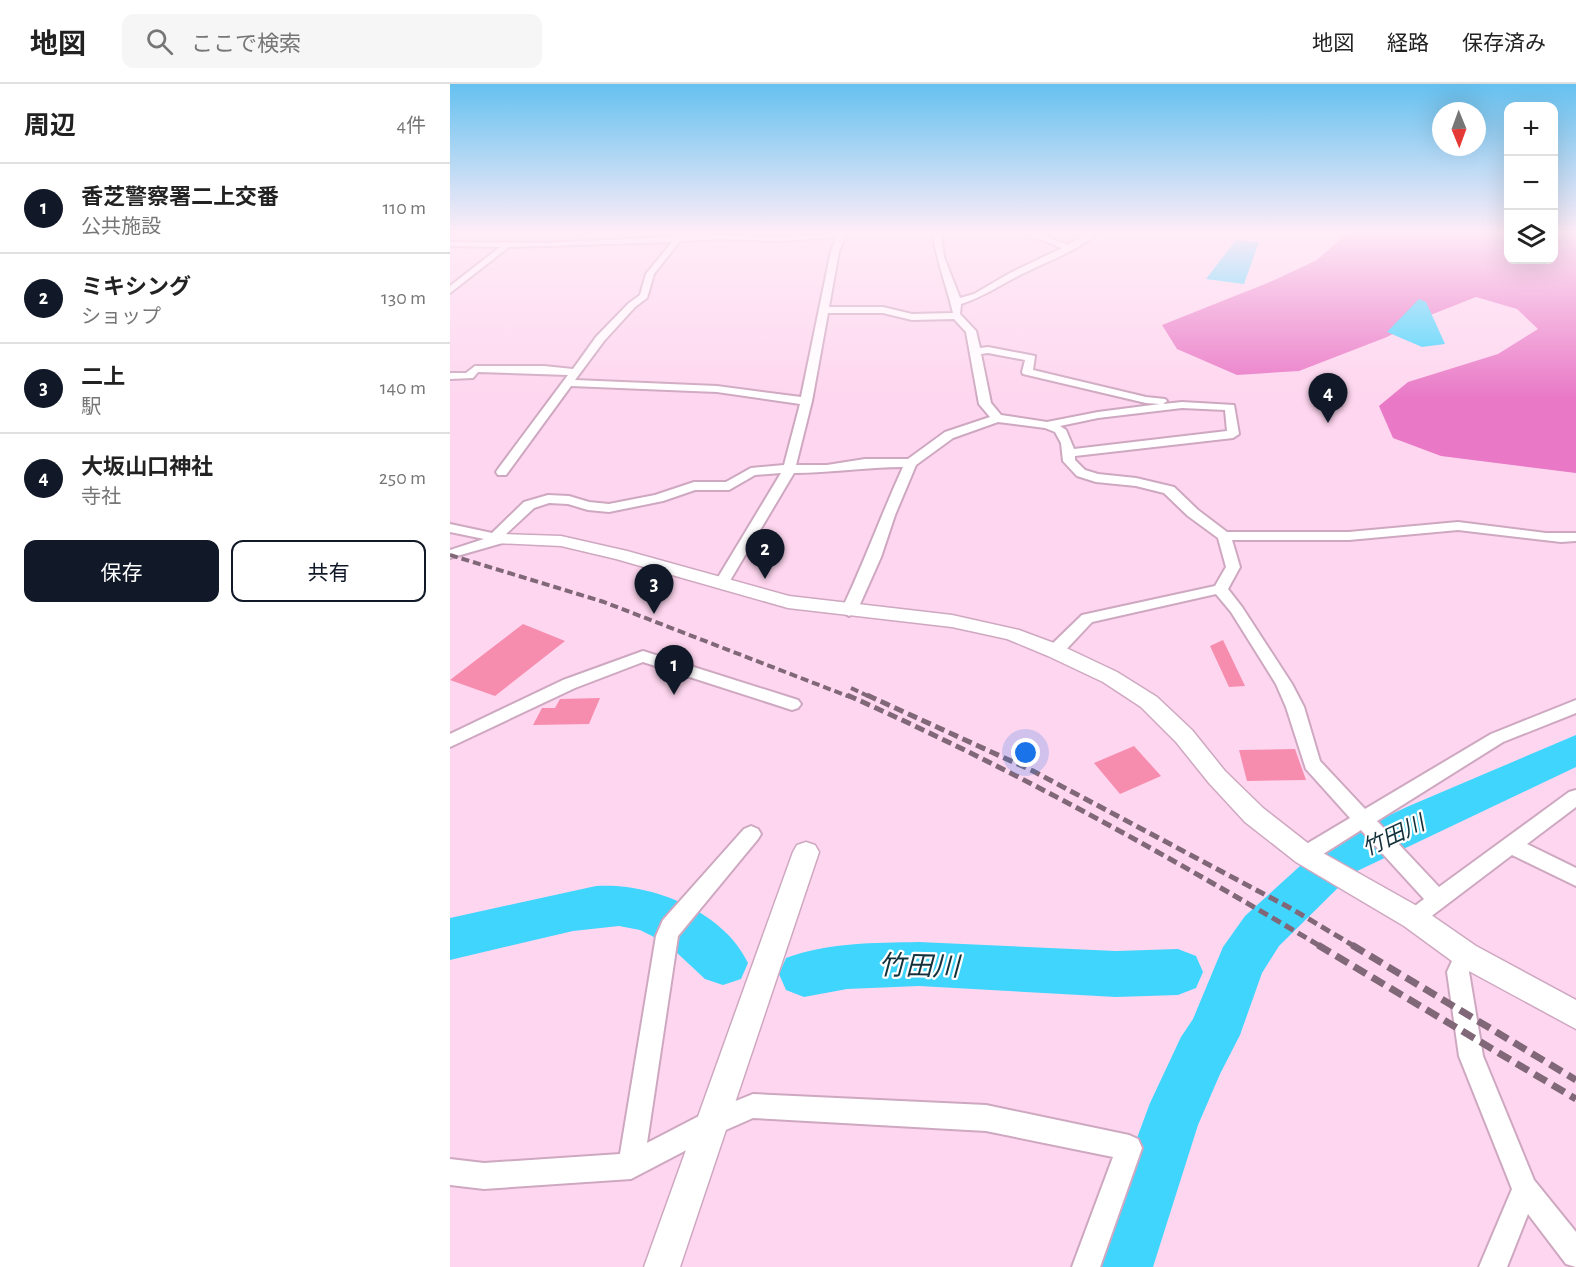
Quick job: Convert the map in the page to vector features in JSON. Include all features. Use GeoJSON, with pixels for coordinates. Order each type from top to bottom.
{"type":"FeatureCollection","features":[{"type":"Feature","properties":{"kind":"street"},"geometry":{"type":"LineString","coordinates":[[502,472],[575,372],[632,303],[644,296],[646,288]]}},
{"type":"Feature","properties":{"kind":"street"},"geometry":{"type":"LineString","coordinates":[[721,584],[789,470],[806,401],[829,288]]}},
{"type":"Feature","properties":{"kind":"street"},"geometry":{"type":"LineString","coordinates":[[952,288],[957,302],[957,316],[970,331],[976,351],[985,404],[997,418]]}},
{"type":"Feature","properties":{"kind":"street"},"geometry":{"type":"LineString","coordinates":[[957,302],[977,296],[990,288]]}},
{"type":"Feature","properties":{"kind":"street"},"geometry":{"type":"LineString","coordinates":[[825,310],[883,310],[912,317],[957,316]]}},
{"type":"Feature","properties":{"kind":"street"},"geometry":{"type":"LineString","coordinates":[[976,351],[988,350],[1031,358],[1027,372],[1146,400],[1172,401],[1182,405]]}},
{"type":"Feature","properties":{"kind":"street"},"geometry":{"type":"LineString","coordinates":[[450,376],[469,376],[475,369],[544,369],[575,372]]}},
{"type":"Feature","properties":{"kind":"street"},"geometry":{"type":"LineString","coordinates":[[568,383],[717,389],[806,401]]}},
{"type":"Feature","properties":{"kind":"street"},"geometry":{"type":"LineString","coordinates":[[1047,425],[1098,415],[1182,405],[1230,407],[1233,434],[1069,453]]}},
{"type":"Feature","properties":{"kind":"street"},"geometry":{"type":"LineString","coordinates":[[849,611],[862,586],[911,463],[949,435],[997,418],[1047,425],[1060,430],[1067,442],[1069,461],[1081,473],[1096,478],[1136,482],[1169,490],[1193,513],[1224,536],[1368,535],[1430,527],[1459,526],[1534,537],[1561,539],[1576,537]]}},
{"type":"Feature","properties":{"kind":"street"},"geometry":{"type":"LineString","coordinates":[[501,539],[499,532],[529,505],[548,499],[569,500],[588,506],[609,508],[658,498],[694,486],[729,486],[751,472],[770,469],[827,469],[865,463],[911,463]]}},
{"type":"Feature","properties":{"kind":"street"},"geometry":{"type":"LineString","coordinates":[[450,528],[501,539],[561,541],[621,555],[788,602],[849,611],[952,621],[1012,634],[1056,651],[1110,677],[1149,702],[1184,736],[1217,777],[1254,814],[1305,855],[1414,918],[1466,956],[1576,1015]]}},
{"type":"Feature","properties":{"kind":"street"},"geometry":{"type":"LineString","coordinates":[[1056,651],[1087,618],[1220,589],[1233,567],[1224,536]]}},
{"type":"Feature","properties":{"kind":"street"},"geometry":{"type":"LineString","coordinates":[[450,555],[501,539]]}},
{"type":"Feature","properties":{"kind":"street"},"geometry":{"type":"LineString","coordinates":[[1220,589],[1237,610],[1284,684],[1295,707],[1312,764],[1438,900]]}},
{"type":"Feature","properties":{"kind":"street"},"geometry":{"type":"LineString","coordinates":[[450,741],[568,684],[643,656],[792,704]]}},
{"type":"Feature","properties":{"kind":"street"},"geometry":{"type":"LineString","coordinates":[[1305,855],[1497,738],[1576,706]]}},
{"type":"Feature","properties":{"kind":"street"},"geometry":{"type":"LineString","coordinates":[[1414,918],[1576,796]]}},
{"type":"Feature","properties":{"kind":"street"},"geometry":{"type":"LineString","coordinates":[[631,1166],[667,936],[677,921],[751,834]]}},
{"type":"Feature","properties":{"kind":"street"},"geometry":{"type":"LineString","coordinates":[[1510,845],[1576,878]]}},
{"type":"Feature","properties":{"kind":"street"},"geometry":{"type":"LineString","coordinates":[[662,1267],[806,852]]}},
{"type":"Feature","properties":{"kind":"street"},"geometry":{"type":"LineString","coordinates":[[1466,956],[1458,972],[1471,1056],[1525,1189],[1576,1254]]}},
{"type":"Feature","properties":{"kind":"street"},"geometry":{"type":"LineString","coordinates":[[450,1172],[484,1176],[631,1166],[710,1124],[753,1107],[986,1118],[1129,1148],[1086,1267]]}},
{"type":"Feature","properties":{"kind":"street"},"geometry":{"type":"LineString","coordinates":[[1493,1267],[1525,1189]]}},
{"type":"Feature","properties":{"kind":"shaded area"},"geometry":{"type":"Polygon","coordinates":[[[1254,288],[1576,288],[1576,473],[1441,456],[1393,438],[1379,406],[1408,382],[1498,354],[1538,329],[1517,309],[1476,297],[1428,316],[1387,337],[1299,371],[1237,375],[1177,349],[1162,325],[1254,288]]]}},
{"type":"Feature","properties":{"kind":"water"},"geometry":{"type":"Polygon","coordinates":[[[1419,299],[1426,302],[1445,344],[1422,347],[1387,332],[1419,299]]]}},
{"type":"Feature","properties":{"kind":"building"},"geometry":{"type":"Polygon","coordinates":[[[523,624],[565,641],[495,696],[450,680],[523,624]]]}},
{"type":"Feature","properties":{"kind":"building"},"geometry":{"type":"Polygon","coordinates":[[[1223,640],[1245,686],[1229,687],[1210,646],[1223,640]]]}},
{"type":"Feature","properties":{"kind":"building"},"geometry":{"type":"Polygon","coordinates":[[[600,698],[589,724],[533,725],[542,708],[555,708],[560,699],[600,698]]]}},
{"type":"Feature","properties":{"kind":"building"},"geometry":{"type":"Polygon","coordinates":[[[1134,746],[1161,776],[1120,794],[1094,763],[1134,746]]]}},
{"type":"Feature","properties":{"kind":"building"},"geometry":{"type":"Polygon","coordinates":[[[1295,749],[1306,780],[1247,781],[1239,750],[1295,749]]]}},
{"type":"Feature","properties":{"kind":"waterway","name":"竹田川"},"geometry":{"type":"LineString","coordinates":[[1121,1267],[1170,1123],[1200,1056],[1213,1035],[1241,963],[1262,931],[1337,860],[1576,750]]}},
{"type":"Feature","properties":{"kind":"waterway","name":"竹田川"},"geometry":{"type":"LineString","coordinates":[[450,939],[573,911],[619,906],[644,910],[669,921],[703,944],[723,963]]}},
{"type":"Feature","properties":{"kind":"waterway","name":"竹田川"},"geometry":{"type":"LineString","coordinates":[[804,974],[847,966],[919,964],[1116,974],[1178,972]]}},
{"type":"Feature","properties":{"kind":"railway"},"geometry":{"type":"LineString","coordinates":[[450,555],[604,602],[850,697]]}},
{"type":"Feature","properties":{"kind":"railway"},"geometry":{"type":"LineString","coordinates":[[851,688],[870,697]]}},
{"type":"Feature","properties":{"kind":"railway"},"geometry":{"type":"LineString","coordinates":[[847,695],[968,752],[1087,813],[1320,946]]}},
{"type":"Feature","properties":{"kind":"railway"},"geometry":{"type":"LineString","coordinates":[[867,695],[1033,771],[1292,909],[1354,946]]}},
{"type":"Feature","properties":{"kind":"railway"},"geometry":{"type":"LineString","coordinates":[[1318,945],[1576,1099]]}},
{"type":"Feature","properties":{"kind":"railway"},"geometry":{"type":"LineString","coordinates":[[1352,945],[1576,1080]]}},
{"type":"Feature","properties":{"kind":"place","name":"大坂山口神社"},"geometry":{"type":"Point","coordinates":[1328,423]}},
{"type":"Feature","properties":{"kind":"place","name":"ミキシング"},"geometry":{"type":"Point","coordinates":[765,579]}},
{"type":"Feature","properties":{"kind":"place","name":"二上"},"geometry":{"type":"Point","coordinates":[654,614]}},
{"type":"Feature","properties":{"kind":"place","name":"香芝警察署二上交番"},"geometry":{"type":"Point","coordinates":[674,695]}}]}
